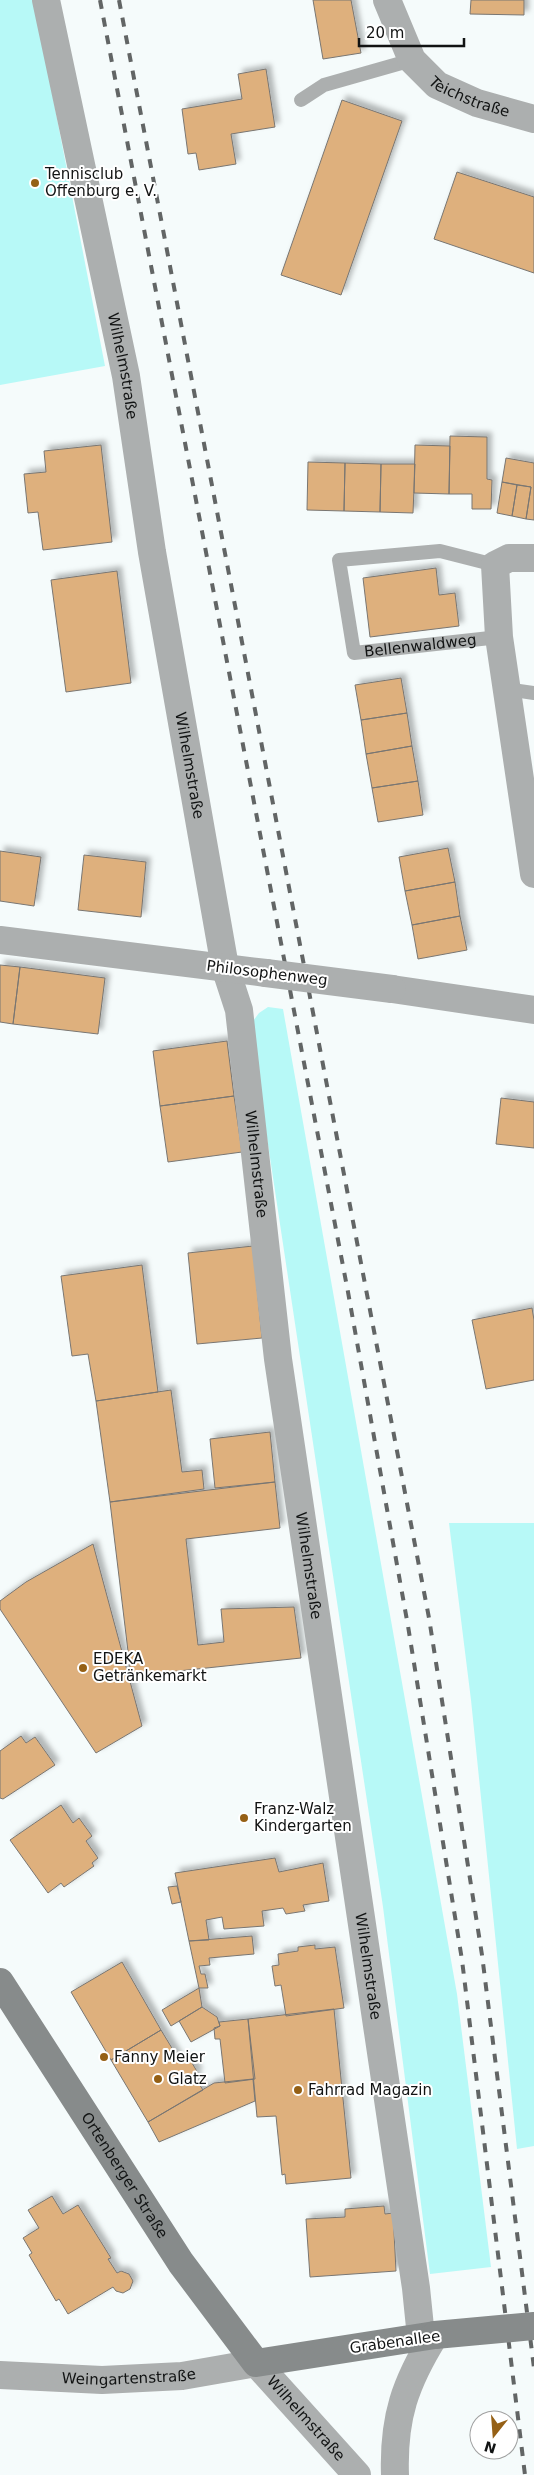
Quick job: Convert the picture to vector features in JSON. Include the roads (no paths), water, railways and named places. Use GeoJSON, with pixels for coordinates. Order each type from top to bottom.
{"type":"FeatureCollection","features":[{"type":"Feature","properties":{"kind":"main road","name":"Ortenberger Straße"},"geometry":{"type":"LineString","coordinates":[[0,1982],[181,2263],[256,2363]]}},
{"type":"Feature","properties":{"kind":"main road","name":"Grabenallee"},"geometry":{"type":"LineString","coordinates":[[256,2363],[428,2336],[534,2326]]}},
{"type":"Feature","properties":{"kind":"street","name":"Wilhelmstraße"},"geometry":{"type":"LineString","coordinates":[[46,0],[126,376],[152,552],[225,967],[239,1010],[278,1359],[407,2226],[428,2336]]}},
{"type":"Feature","properties":{"kind":"street","name":"Teichstraße"},"geometry":{"type":"LineString","coordinates":[[386,0],[412,60],[437,85],[477,103],[534,119]]}},
{"type":"Feature","properties":{"kind":"street"},"geometry":{"type":"LineString","coordinates":[[534,558],[509,558],[495,565],[499,637],[531,837],[534,874]]}},
{"type":"Feature","properties":{"kind":"street","name":"Philosophenweg"},"geometry":{"type":"LineString","coordinates":[[0,940],[225,967],[534,1010]]}},
{"type":"Feature","properties":{"kind":"street"},"geometry":{"type":"LineString","coordinates":[[395,2475],[398,2419],[402,2397],[420,2360],[428,2336]]}},
{"type":"Feature","properties":{"kind":"street","name":"Wilhelmstraße"},"geometry":{"type":"LineString","coordinates":[[256,2363],[357,2475]]}},
{"type":"Feature","properties":{"kind":"street","name":"Weingartenstraße"},"geometry":{"type":"LineString","coordinates":[[0,2375],[102,2380],[172,2376],[256,2363]]}},
{"type":"Feature","properties":{"kind":"lane"},"geometry":{"type":"LineString","coordinates":[[301,100],[324,85],[412,60]]}},
{"type":"Feature","properties":{"kind":"lane","name":"Bellenwaldweg"},"geometry":{"type":"LineString","coordinates":[[495,565],[440,551],[339,560],[354,653],[499,637]]}},
{"type":"Feature","properties":{"kind":"lane"},"geometry":{"type":"LineString","coordinates":[[506,689],[534,693]]}},
{"type":"Feature","properties":{"kind":"railway"},"geometry":{"type":"LineString","coordinates":[[100,0],[348,1292],[408,1626],[462,1960],[525,2475]]}},
{"type":"Feature","properties":{"kind":"railway"},"geometry":{"type":"LineString","coordinates":[[119,0],[429,1618],[482,1955],[534,2368]]}},
{"type":"Feature","properties":{"kind":"place","name":"Tennisclub Offenburg e. V."},"geometry":{"type":"Point","coordinates":[35,183]}},
{"type":"Feature","properties":{"kind":"place","name":"EDEKA Getränkemarkt"},"geometry":{"type":"Point","coordinates":[83,1668]}},
{"type":"Feature","properties":{"kind":"place","name":"Franz-Walz Kindergarten"},"geometry":{"type":"Point","coordinates":[244,1818]}},
{"type":"Feature","properties":{"kind":"place","name":"Fanny Meier"},"geometry":{"type":"Point","coordinates":[104,2057]}},
{"type":"Feature","properties":{"kind":"place","name":"Glatz"},"geometry":{"type":"Point","coordinates":[158,2079]}},
{"type":"Feature","properties":{"kind":"place","name":"Fahrrad Magazin"},"geometry":{"type":"Point","coordinates":[298,2090]}}]}
